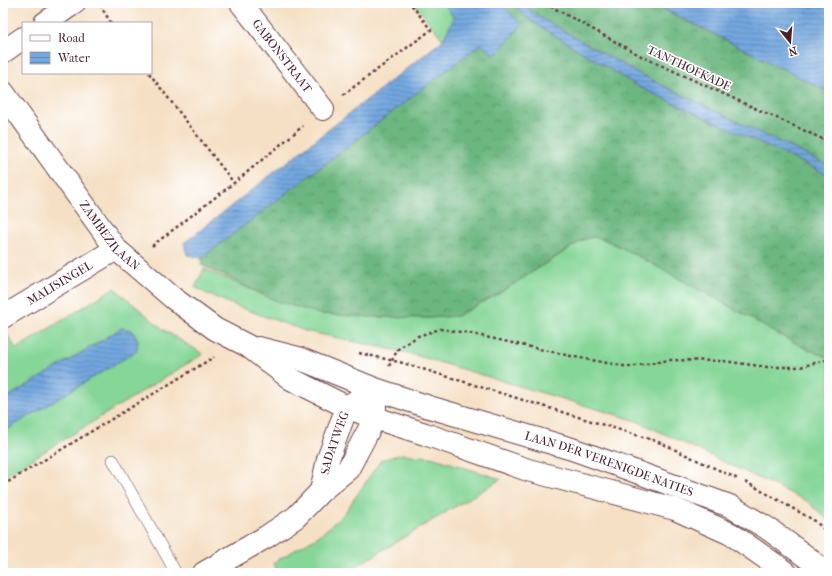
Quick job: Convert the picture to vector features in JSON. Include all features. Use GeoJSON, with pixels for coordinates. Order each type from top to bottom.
{"type":"FeatureCollection","features":[{"type":"Feature","properties":{"kind":"street"},"geometry":{"type":"LineString","coordinates":[[46,22],[74,3]]}},
{"type":"Feature","properties":{"kind":"street","name":"GABONSTRAAT"},"geometry":{"type":"LineString","coordinates":[[241,3],[323,109]]}},
{"type":"Feature","properties":{"kind":"street"},"geometry":{"type":"LineString","coordinates":[[3,52],[22,39]]}},
{"type":"Feature","properties":{"kind":"street","name":"ZAMBEZILAAN"},"geometry":{"type":"LineString","coordinates":[[3,92],[124,255],[173,298],[215,329],[248,346],[291,379],[347,407]]}},
{"type":"Feature","properties":{"kind":"street","name":"MALISINGEL"},"geometry":{"type":"LineString","coordinates":[[3,317],[124,255]]}},
{"type":"Feature","properties":{"kind":"street","name":"ZAMBEZILAAN"},"geometry":{"type":"LineString","coordinates":[[248,346],[298,358],[375,389]]}},
{"type":"Feature","properties":{"kind":"street","name":"SADATWEG"},"geometry":{"type":"LineString","coordinates":[[321,491],[328,459],[347,407],[375,389]]}},
{"type":"Feature","properties":{"kind":"street","name":"SADATWEG"},"geometry":{"type":"LineString","coordinates":[[204,573],[266,537],[296,517],[321,491],[348,469],[375,418],[375,389]]}},
{"type":"Feature","properties":{"kind":"street","name":"LAAN DER VERENIGDE NATIES"},"geometry":{"type":"LineString","coordinates":[[375,389],[429,407],[572,449],[730,506],[767,528],[808,558],[825,573]]}},
{"type":"Feature","properties":{"kind":"street","name":"LAAN DER VERENIGDE NATIES"},"geometry":{"type":"LineString","coordinates":[[347,407],[528,470],[675,509],[731,534],[786,573]]}},
{"type":"Feature","properties":{"kind":"lane"},"geometry":{"type":"LineString","coordinates":[[113,460],[176,573]]}},
{"type":"Feature","properties":{"kind":"path"},"geometry":{"type":"LineString","coordinates":[[98,3],[110,22]]}},
{"type":"Feature","properties":{"kind":"path"},"geometry":{"type":"LineString","coordinates":[[124,255],[234,183],[323,109],[431,30],[410,3]]}},
{"type":"Feature","properties":{"kind":"path","name":"TANTHOFKADE"},"geometry":{"type":"LineString","coordinates":[[545,3],[643,57],[829,142]]}},
{"type":"Feature","properties":{"kind":"path"},"geometry":{"type":"LineString","coordinates":[[150,74],[234,183]]}},
{"type":"Feature","properties":{"kind":"path"},"geometry":{"type":"LineString","coordinates":[[3,485],[215,357],[215,329]]}},
{"type":"Feature","properties":{"kind":"path"},"geometry":{"type":"LineString","coordinates":[[393,360],[398,349],[418,336],[440,329],[468,333],[575,357],[629,367],[669,360],[723,361],[767,367],[800,367],[829,359]]}},
{"type":"Feature","properties":{"kind":"green space"},"geometry":{"type":"Polygon","coordinates":[[[414,3],[444,3],[454,18],[443,40],[414,3]]]}},
{"type":"Feature","properties":{"kind":"green space"},"geometry":{"type":"Polygon","coordinates":[[[500,3],[511,3],[528,19],[639,87],[829,175],[829,358],[803,347],[770,330],[636,255],[606,240],[593,237],[582,240],[498,294],[457,316],[428,318],[320,314],[277,301],[201,265],[202,258],[481,44],[495,55],[522,25],[500,3]]]}},
{"type":"Feature","properties":{"kind":"green space"},"geometry":{"type":"Polygon","coordinates":[[[523,3],[652,3],[829,92],[829,166],[643,76],[536,15],[523,3]]]}},
{"type":"Feature","properties":{"kind":"green space"},"geometry":{"type":"Polygon","coordinates":[[[593,237],[606,240],[636,255],[770,330],[803,347],[829,358],[829,521],[807,501],[637,421],[408,353],[305,331],[239,307],[205,293],[195,287],[204,269],[277,301],[320,314],[428,318],[457,316],[498,294],[583,240],[593,237]]]}},
{"type":"Feature","properties":{"kind":"green space"},"geometry":{"type":"Polygon","coordinates":[[[114,288],[164,330],[203,354],[3,477],[3,432],[136,351],[122,328],[3,400],[3,329],[16,349],[114,288]]]}},
{"type":"Feature","properties":{"kind":"green space"},"geometry":{"type":"Polygon","coordinates":[[[401,454],[431,457],[501,479],[345,573],[279,573],[273,563],[320,535],[343,515],[381,460],[401,454]]]}},
{"type":"Feature","properties":{"kind":"water"},"geometry":{"type":"Polygon","coordinates":[[[444,3],[500,3],[522,24],[495,56],[481,44],[202,258],[187,255],[184,243],[443,40],[454,18],[444,3]]]}},
{"type":"Feature","properties":{"kind":"water"},"geometry":{"type":"Polygon","coordinates":[[[511,3],[523,3],[536,15],[643,76],[829,166],[829,175],[639,87],[528,19],[511,3]]]}},
{"type":"Feature","properties":{"kind":"water"},"geometry":{"type":"Polygon","coordinates":[[[652,3],[829,3],[829,92],[652,3]]]}},
{"type":"Feature","properties":{"kind":"water"},"geometry":{"type":"Polygon","coordinates":[[[122,328],[132,330],[138,340],[137,351],[3,432],[3,400],[122,328]]]}}]}
